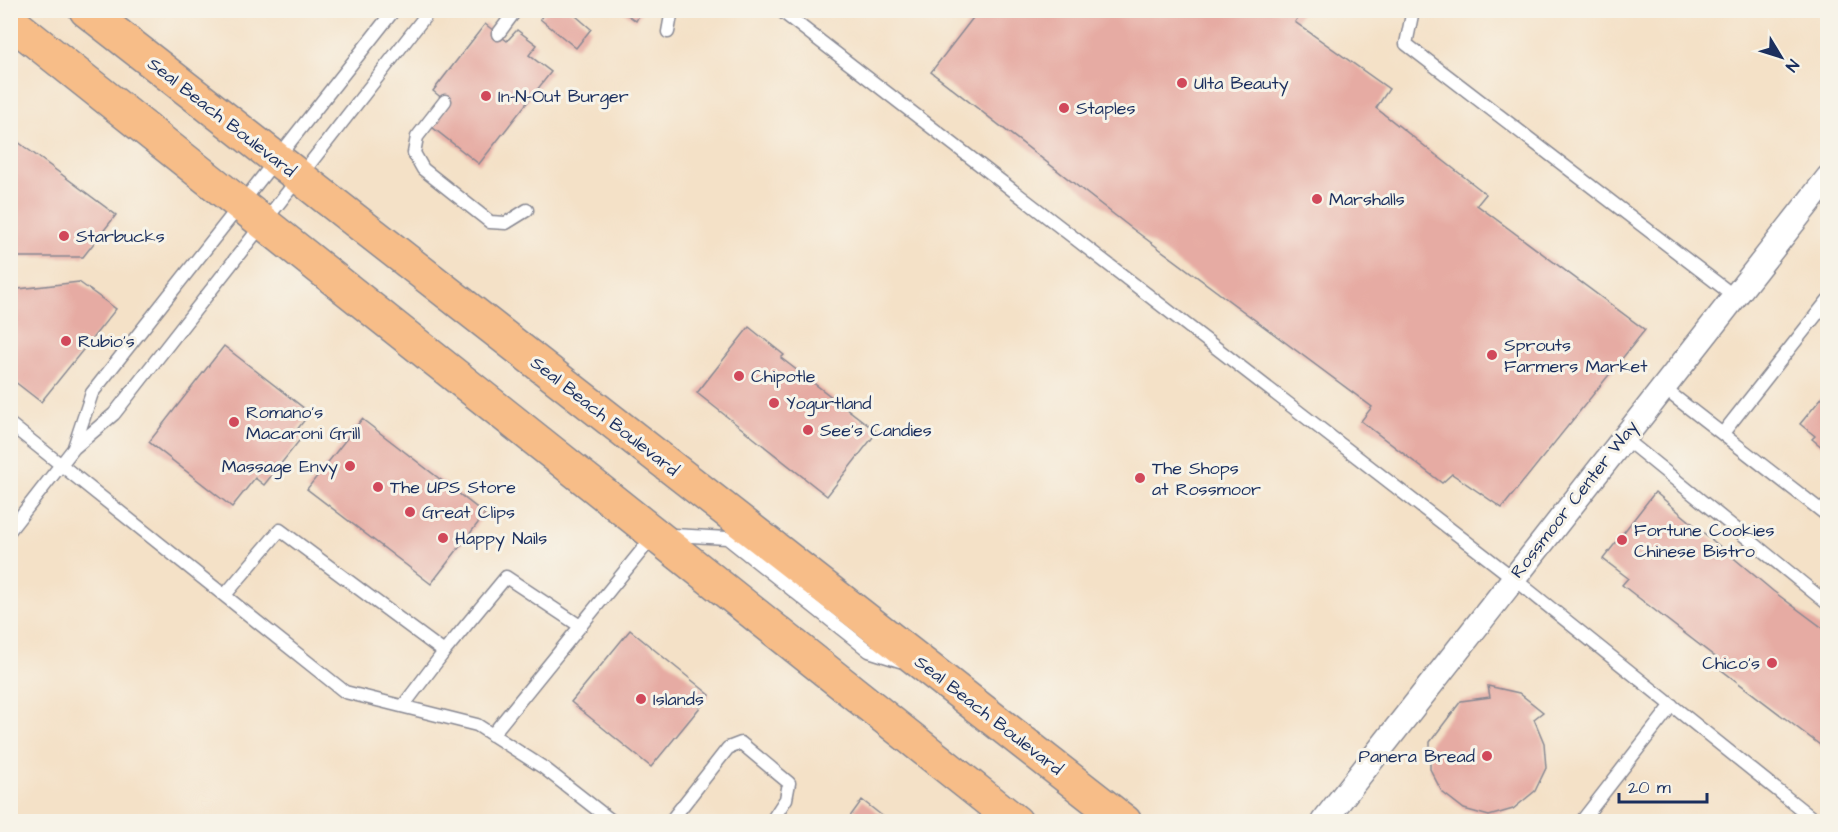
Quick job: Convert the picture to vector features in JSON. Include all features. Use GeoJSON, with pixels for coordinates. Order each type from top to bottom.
{"type":"FeatureCollection","features":[{"type":"Feature","properties":{"kind":"main road","name":"Seal Beach Boulevard"},"geometry":{"type":"LineString","coordinates":[[86,10],[1125,822]]}},
{"type":"Feature","properties":{"kind":"main road"},"geometry":{"type":"LineString","coordinates":[[10,21],[1016,822]]}},
{"type":"Feature","properties":{"kind":"street","name":"Rossmoor Center Way"},"geometry":{"type":"LineString","coordinates":[[1323,822],[1512,577],[1827,178]]}},
{"type":"Feature","properties":{"kind":"lane"},"geometry":{"type":"LineString","coordinates":[[74,448],[92,393],[254,214],[289,169],[394,10]]}},
{"type":"Feature","properties":{"kind":"lane"},"geometry":{"type":"LineString","coordinates":[[10,530],[74,448],[114,414],[254,214],[289,169],[429,10]]}},
{"type":"Feature","properties":{"kind":"lane"},"geometry":{"type":"LineString","coordinates":[[498,34],[516,10]]}},
{"type":"Feature","properties":{"kind":"lane"},"geometry":{"type":"LineString","coordinates":[[668,32],[672,10]]}},
{"type":"Feature","properties":{"kind":"lane"},"geometry":{"type":"LineString","coordinates":[[780,10],[1512,577],[1817,822]]}},
{"type":"Feature","properties":{"kind":"lane"},"geometry":{"type":"LineString","coordinates":[[1413,10],[1406,44],[1734,296]]}},
{"type":"Feature","properties":{"kind":"lane"},"geometry":{"type":"LineString","coordinates":[[445,101],[417,137],[414,153],[423,169],[490,222],[506,223],[527,210]]}},
{"type":"Feature","properties":{"kind":"lane"},"geometry":{"type":"LineString","coordinates":[[1723,433],[1827,300]]}},
{"type":"Feature","properties":{"kind":"lane"},"geometry":{"type":"LineString","coordinates":[[1662,387],[1827,516]]}},
{"type":"Feature","properties":{"kind":"lane"},"geometry":{"type":"LineString","coordinates":[[10,424],[345,692],[477,725],[544,768],[613,822]]}},
{"type":"Feature","properties":{"kind":"lane"},"geometry":{"type":"LineString","coordinates":[[1623,437],[1827,604]]}},
{"type":"Feature","properties":{"kind":"lane"},"geometry":{"type":"LineString","coordinates":[[225,595],[280,530],[444,652]]}},
{"type":"Feature","properties":{"kind":"lane"},"geometry":{"type":"LineString","coordinates":[[492,735],[655,534],[727,538],[869,651],[930,670]]}},
{"type":"Feature","properties":{"kind":"lane"},"geometry":{"type":"LineString","coordinates":[[403,706],[506,577],[580,626]]}},
{"type":"Feature","properties":{"kind":"lane"},"geometry":{"type":"LineString","coordinates":[[1581,822],[1672,705]]}},
{"type":"Feature","properties":{"kind":"lane"},"geometry":{"type":"LineString","coordinates":[[670,822],[728,748],[741,743],[789,783],[786,799],[771,822]]}},
{"type":"Feature","properties":{"kind":"building"},"geometry":{"type":"Polygon","coordinates":[[[547,10],[569,10],[591,29],[576,48],[540,19],[547,10]]]}},
{"type":"Feature","properties":{"kind":"building"},"geometry":{"type":"Polygon","coordinates":[[[621,10],[642,10],[636,21],[621,10]]]}},
{"type":"Feature","properties":{"kind":"building"},"geometry":{"type":"Polygon","coordinates":[[[979,10],[1303,10],[1295,22],[1389,89],[1376,108],[1486,194],[1477,205],[1645,330],[1502,508],[1452,474],[1442,483],[1361,421],[1372,407],[1130,227],[931,72],[979,10]]]}},
{"type":"Feature","properties":{"kind":"building","name":"In-N-Out Burger"},"geometry":{"type":"Polygon","coordinates":[[[485,24],[507,41],[517,30],[537,45],[529,55],[551,72],[479,164],[432,127],[449,104],[433,91],[485,24]]]}},
{"type":"Feature","properties":{"kind":"building"},"geometry":{"type":"Polygon","coordinates":[[[10,136],[116,215],[83,257],[10,257],[10,136]]]}},
{"type":"Feature","properties":{"kind":"building","name":"Rubio's"},"geometry":{"type":"Polygon","coordinates":[[[79,282],[116,309],[41,402],[10,378],[10,290],[79,282]]]}},
{"type":"Feature","properties":{"kind":"building"},"geometry":{"type":"Polygon","coordinates":[[[749,327],[784,355],[781,358],[877,432],[827,496],[697,393],[749,327]]]}},
{"type":"Feature","properties":{"kind":"building","name":"Romano's Macaroni Grill"},"geometry":{"type":"Polygon","coordinates":[[[224,346],[310,413],[296,431],[303,436],[264,485],[255,478],[232,507],[149,442],[224,346]]]}},
{"type":"Feature","properties":{"kind":"building"},"geometry":{"type":"Polygon","coordinates":[[[1828,390],[1828,452],[1812,439],[1815,436],[1800,424],[1828,390]]]}},
{"type":"Feature","properties":{"kind":"building"},"geometry":{"type":"Polygon","coordinates":[[[362,419],[485,514],[431,584],[307,489],[362,419]]]}},
{"type":"Feature","properties":{"kind":"building"},"geometry":{"type":"Polygon","coordinates":[[[1655,492],[1773,591],[1828,632],[1828,751],[1715,665],[1719,660],[1622,585],[1628,578],[1603,559],[1655,492]]]}},
{"type":"Feature","properties":{"kind":"building","name":"Islands"},"geometry":{"type":"Polygon","coordinates":[[[630,630],[710,695],[651,767],[571,702],[630,630]]]}},
{"type":"Feature","properties":{"kind":"building","name":"Panera Bread"},"geometry":{"type":"Polygon","coordinates":[[[1488,686],[1519,693],[1543,712],[1534,719],[1544,743],[1546,768],[1535,791],[1513,809],[1489,816],[1464,809],[1442,792],[1430,769],[1430,742],[1461,701],[1490,697],[1488,686]]]}},
{"type":"Feature","properties":{"kind":"building"},"geometry":{"type":"Polygon","coordinates":[[[862,800],[890,822],[846,822],[862,800]]]}},
{"type":"Feature","properties":{"kind":"place","name":"Ulta Beauty"},"geometry":{"type":"Point","coordinates":[1182,83]}},
{"type":"Feature","properties":{"kind":"place","name":"In-N-Out Burger"},"geometry":{"type":"Point","coordinates":[486,96]}},
{"type":"Feature","properties":{"kind":"place","name":"Staples"},"geometry":{"type":"Point","coordinates":[1064,108]}},
{"type":"Feature","properties":{"kind":"place","name":"Marshalls"},"geometry":{"type":"Point","coordinates":[1317,199]}},
{"type":"Feature","properties":{"kind":"place","name":"Starbucks"},"geometry":{"type":"Point","coordinates":[64,236]}},
{"type":"Feature","properties":{"kind":"place","name":"Rubio's"},"geometry":{"type":"Point","coordinates":[66,341]}},
{"type":"Feature","properties":{"kind":"place","name":"Sprouts Farmers Market"},"geometry":{"type":"Point","coordinates":[1492,355]}},
{"type":"Feature","properties":{"kind":"place","name":"Chipotle"},"geometry":{"type":"Point","coordinates":[739,376]}},
{"type":"Feature","properties":{"kind":"place","name":"Yogurtland"},"geometry":{"type":"Point","coordinates":[774,403]}},
{"type":"Feature","properties":{"kind":"place","name":"Romano's Macaroni Grill"},"geometry":{"type":"Point","coordinates":[234,422]}},
{"type":"Feature","properties":{"kind":"place","name":"See's Candies"},"geometry":{"type":"Point","coordinates":[808,430]}},
{"type":"Feature","properties":{"kind":"place","name":"Massage Envy"},"geometry":{"type":"Point","coordinates":[350,466]}},
{"type":"Feature","properties":{"kind":"place","name":"The Shops at Rossmoor"},"geometry":{"type":"Point","coordinates":[1140,478]}},
{"type":"Feature","properties":{"kind":"place","name":"The UPS Store"},"geometry":{"type":"Point","coordinates":[378,487]}},
{"type":"Feature","properties":{"kind":"place","name":"Great Clips"},"geometry":{"type":"Point","coordinates":[410,512]}},
{"type":"Feature","properties":{"kind":"place","name":"Happy Nails"},"geometry":{"type":"Point","coordinates":[443,538]}},
{"type":"Feature","properties":{"kind":"place","name":"Fortune Cookies Chinese Bistro"},"geometry":{"type":"Point","coordinates":[1622,540]}},
{"type":"Feature","properties":{"kind":"place","name":"Chico's"},"geometry":{"type":"Point","coordinates":[1772,663]}},
{"type":"Feature","properties":{"kind":"place","name":"Islands"},"geometry":{"type":"Point","coordinates":[641,699]}},
{"type":"Feature","properties":{"kind":"place","name":"Panera Bread"},"geometry":{"type":"Point","coordinates":[1487,756]}}]}
